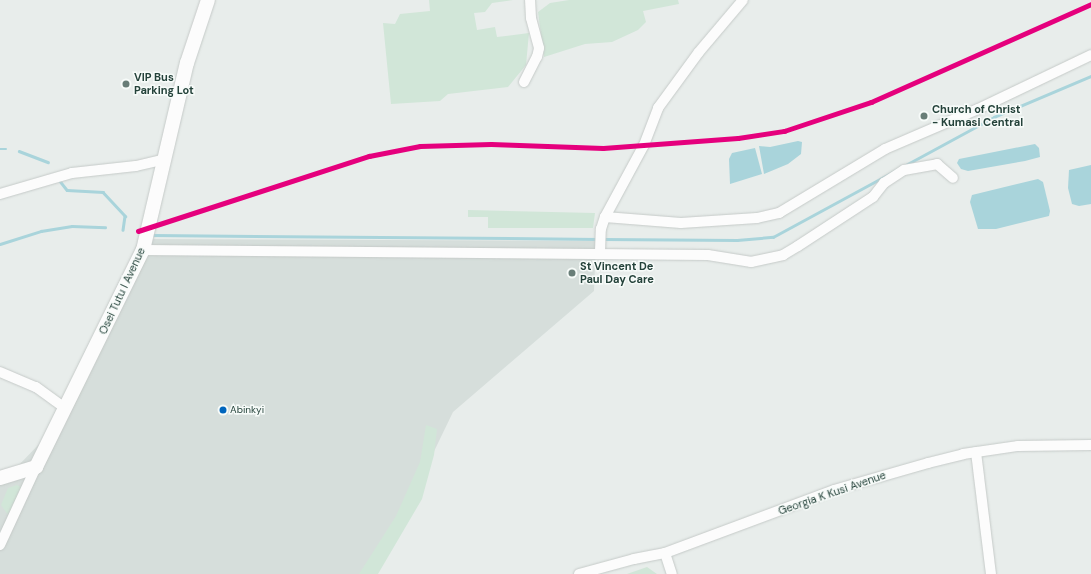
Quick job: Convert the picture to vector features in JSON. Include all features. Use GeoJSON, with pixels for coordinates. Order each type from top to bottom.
{"type":"FeatureCollection","features":[{"type":"Feature","properties":{"kind":"street","name":"Osei Tutu I Avenue"},"geometry":{"type":"LineString","coordinates":[[36,467],[66,409],[142,250],[162,160],[187,63],[208,0]]}},
{"type":"Feature","properties":{"kind":"street"},"geometry":{"type":"LineString","coordinates":[[524,82],[537,57],[539,48],[531,18],[530,0]]}},
{"type":"Feature","properties":{"kind":"street"},"geometry":{"type":"LineString","coordinates":[[600,249],[601,229],[644,145],[658,108],[699,52],[743,0]]}},
{"type":"Feature","properties":{"kind":"street"},"geometry":{"type":"LineString","coordinates":[[606,217],[681,223],[749,219],[779,213],[885,149],[978,109],[1091,55]]}},
{"type":"Feature","properties":{"kind":"street"},"geometry":{"type":"LineString","coordinates":[[0,194],[72,172],[136,166],[162,160]]}},
{"type":"Feature","properties":{"kind":"street"},"geometry":{"type":"LineString","coordinates":[[142,250],[600,249],[708,255],[739,262],[762,260],[783,255],[813,237],[873,197],[884,183],[904,170],[937,164],[953,178]]}},
{"type":"Feature","properties":{"kind":"street"},"geometry":{"type":"LineString","coordinates":[[0,372],[36,387],[66,409]]}},
{"type":"Feature","properties":{"kind":"street","name":"Georgia K Kusi Avenue"},"geometry":{"type":"LineString","coordinates":[[580,574],[634,558],[665,553],[842,487],[879,475],[976,452],[1018,446],[1091,445]]}},
{"type":"Feature","properties":{"kind":"street"},"geometry":{"type":"LineString","coordinates":[[976,452],[992,574]]}},
{"type":"Feature","properties":{"kind":"street"},"geometry":{"type":"LineString","coordinates":[[0,478],[36,467]]}},
{"type":"Feature","properties":{"kind":"street"},"geometry":{"type":"LineString","coordinates":[[0,546],[36,467]]}},
{"type":"Feature","properties":{"kind":"street"},"geometry":{"type":"LineString","coordinates":[[665,553],[672,574]]}},
{"type":"Feature","properties":{"kind":"shaded area"},"geometry":{"type":"Polygon","coordinates":[[[139,239],[596,241],[594,291],[453,412],[385,553],[368,574],[0,574],[0,474],[15,469],[44,439],[113,301],[139,239]]]}},
{"type":"Feature","properties":{"kind":"green space"},"geometry":{"type":"Polygon","coordinates":[[[429,0],[513,0],[492,3],[485,12],[474,13],[477,30],[495,27],[497,37],[529,33],[526,65],[508,87],[448,94],[440,101],[391,104],[383,23],[395,24],[400,14],[430,11],[429,0]]]}},
{"type":"Feature","properties":{"kind":"green space"},"geometry":{"type":"Polygon","coordinates":[[[569,0],[678,0],[679,4],[643,11],[646,22],[638,30],[612,42],[585,44],[544,57],[538,12],[550,3],[569,0]]]}},
{"type":"Feature","properties":{"kind":"green space"},"geometry":{"type":"Polygon","coordinates":[[[468,210],[595,213],[593,228],[488,228],[488,217],[468,217],[468,210]]]}},
{"type":"Feature","properties":{"kind":"green space"},"geometry":{"type":"Polygon","coordinates":[[[426,425],[437,429],[434,455],[422,499],[378,574],[359,574],[396,516],[420,462],[426,425]]]}},
{"type":"Feature","properties":{"kind":"green space"},"geometry":{"type":"Polygon","coordinates":[[[17,485],[21,487],[21,493],[8,515],[1,505],[8,488],[17,485]]]}},
{"type":"Feature","properties":{"kind":"green space"},"geometry":{"type":"Polygon","coordinates":[[[647,567],[657,574],[627,574],[647,567]]]}},
{"type":"Feature","properties":{"kind":"water"},"geometry":{"type":"Polygon","coordinates":[[[798,141],[802,142],[801,154],[788,164],[764,174],[759,146],[770,147],[798,141]]]}},
{"type":"Feature","properties":{"kind":"water"},"geometry":{"type":"Polygon","coordinates":[[[1035,144],[1039,148],[1040,157],[1025,161],[968,171],[961,169],[957,163],[959,159],[1035,144]]]}},
{"type":"Feature","properties":{"kind":"water"},"geometry":{"type":"Polygon","coordinates":[[[755,148],[762,174],[730,184],[729,159],[732,153],[755,148]]]}},
{"type":"Feature","properties":{"kind":"water"},"geometry":{"type":"Polygon","coordinates":[[[1091,165],[1091,204],[1079,206],[1072,204],[1068,188],[1069,170],[1091,165]]]}},
{"type":"Feature","properties":{"kind":"water"},"geometry":{"type":"Polygon","coordinates":[[[1038,179],[1043,182],[1050,211],[1049,216],[996,229],[978,229],[970,202],[972,195],[1038,179]]]}},
{"type":"Feature","properties":{"kind":"waterway"},"geometry":{"type":"LineString","coordinates":[[603,239],[737,240],[773,237],[994,117],[1091,76]]}},
{"type":"Feature","properties":{"kind":"waterway"},"geometry":{"type":"LineString","coordinates":[[0,149],[6,149]]}},
{"type":"Feature","properties":{"kind":"waterway"},"geometry":{"type":"LineString","coordinates":[[19,151],[48,162]]}},
{"type":"Feature","properties":{"kind":"waterway"},"geometry":{"type":"LineString","coordinates":[[60,181],[67,190],[103,192],[125,216],[123,230]]}},
{"type":"Feature","properties":{"kind":"waterway"},"geometry":{"type":"LineString","coordinates":[[0,244],[41,231],[72,226],[105,227]]}},
{"type":"Feature","properties":{"kind":"waterway"},"geometry":{"type":"LineString","coordinates":[[152,235],[598,239]]}},
{"type":"Feature","properties":{"kind":"transit line"},"geometry":{"type":"LineString","coordinates":[[138,231],[369,156],[420,146],[491,144],[603,148],[738,138],[784,131],[871,102],[1091,4]]}},
{"type":"Feature","properties":{"kind":"place","name":"VIP Bus Parking Lot"},"geometry":{"type":"Point","coordinates":[126,84]}},
{"type":"Feature","properties":{"kind":"place","name":"Church of Christ - Kumasi Central"},"geometry":{"type":"Point","coordinates":[924,116]}},
{"type":"Feature","properties":{"kind":"place","name":"St Vincent De Paul Day Care"},"geometry":{"type":"Point","coordinates":[572,273]}},
{"type":"Feature","properties":{"kind":"place","name":"Abinkyi"},"geometry":{"type":"Point","coordinates":[223,410]}}]}
